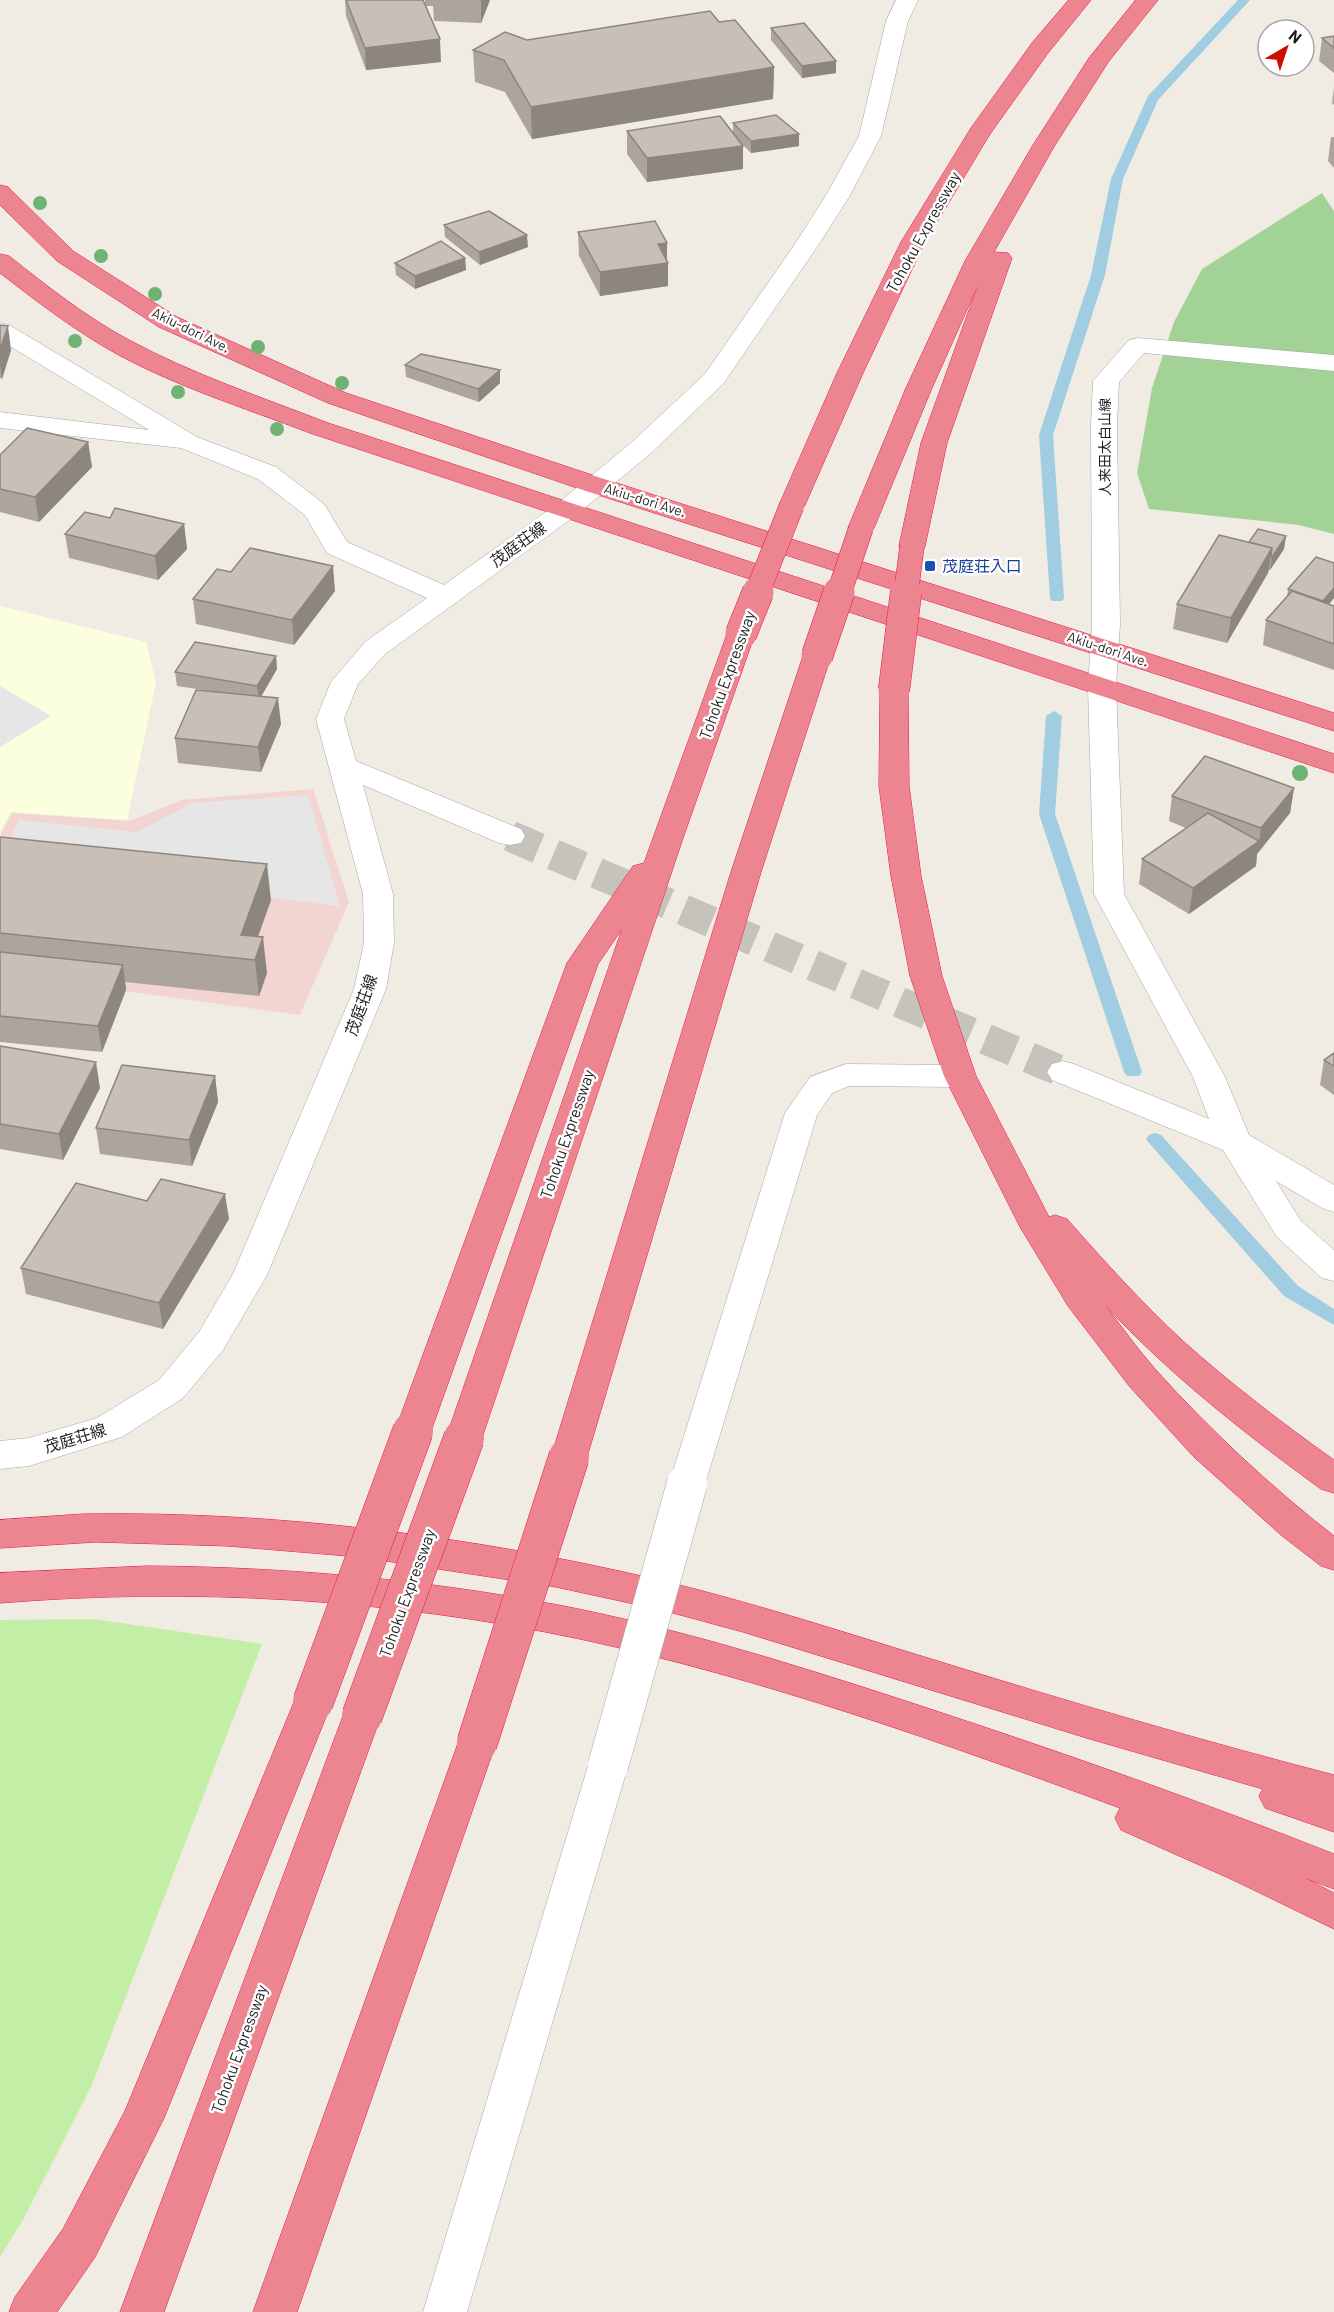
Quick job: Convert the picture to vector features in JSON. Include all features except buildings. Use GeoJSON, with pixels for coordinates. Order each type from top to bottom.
{"type":"FeatureCollection","features":[{"type":"Feature","properties":{"kind":"highway","name":"Tohoku Expressway"},"geometry":{"type":"LineString","coordinates":[[142,2312],[464,1438],[668,838],[741,634],[792,505],[850,373],[913,242],[979,133],[1040,48],[1080,0]]}},
{"type":"Feature","properties":{"kind":"highway"},"geometry":{"type":"LineString","coordinates":[[275,2312],[477,1743],[569,1456],[746,872],[861,528],[919,388],[977,261],[1044,145],[1100,58],[1147,0]]}},
{"type":"Feature","properties":{"kind":"highway"},"geometry":{"type":"LineString","coordinates":[[1044,145],[977,321],[934,443],[912,546],[894,690],[894,786],[906,876],[926,976],[960,1076],[1037,1227],[1080,1297],[1142,1378],[1207,1447],[1294,1525],[1334,1556]]}},
{"type":"Feature","properties":{"kind":"highway","name":"Akiu-dori Ave."},"geometry":{"type":"LineString","coordinates":[[0,192],[65,256],[168,322],[337,398],[595,485],[1334,722]]}},
{"type":"Feature","properties":{"kind":"highway","name":"Akiu-dori Ave."},"geometry":{"type":"LineString","coordinates":[[0,261],[62,309],[135,354],[214,388],[319,428],[1334,764]]}},
{"type":"Feature","properties":{"kind":"highway"},"geometry":{"type":"LineString","coordinates":[[31,2312],[80,2244],[143,2118],[313,1702],[583,963],[668,838]]}},
{"type":"Feature","properties":{"kind":"highway"},"geometry":{"type":"LineString","coordinates":[[1001,1156],[1108,1288],[1171,1350],[1255,1422],[1334,1479]]}},
{"type":"Feature","properties":{"kind":"highway"},"geometry":{"type":"LineString","coordinates":[[0,1534],[93,1528],[208,1531],[330,1539],[470,1557],[623,1586],[781,1628],[946,1680],[1266,1774],[1334,1791]]}},
{"type":"Feature","properties":{"kind":"highway"},"geometry":{"type":"LineString","coordinates":[[0,1588],[54,1583],[176,1579],[301,1585],[463,1604],[604,1629],[752,1668],[915,1719],[1107,1786],[1334,1872]]}},
{"type":"Feature","properties":{"kind":"highway"},"geometry":{"type":"LineString","coordinates":[[752,1668],[947,1740],[1129,1816],[1245,1867],[1334,1912]]}},
{"type":"Feature","properties":{"kind":"highway"},"geometry":{"type":"LineString","coordinates":[[946,1680],[1334,1816]]}},
{"type":"Feature","properties":{"kind":"street","name":"茂庭荘線"},"geometry":{"type":"LineString","coordinates":[[0,1455],[29,1452],[109,1428],[171,1389],[211,1341],[249,1275],[370,990],[379,943],[378,894],[330,719],[345,682],[375,648],[566,510],[641,448],[714,379],[807,244],[837,197],[870,136],[897,21],[908,0]]}},
{"type":"Feature","properties":{"kind":"street"},"geometry":{"type":"LineString","coordinates":[[0,330],[188,442],[267,473],[315,510],[337,547],[447,596]]}},
{"type":"Feature","properties":{"kind":"street","name":"人来田太白山線"},"geometry":{"type":"LineString","coordinates":[[1334,363],[1138,345],[1106,381],[1104,425],[1106,624],[1102,687],[1109,894],[1209,1077],[1235,1142],[1288,1229],[1334,1269]]}},
{"type":"Feature","properties":{"kind":"street"},"geometry":{"type":"LineString","coordinates":[[0,420],[188,442]]}},
{"type":"Feature","properties":{"kind":"street"},"geometry":{"type":"LineString","coordinates":[[342,766],[510,836]]}},
{"type":"Feature","properties":{"kind":"street"},"geometry":{"type":"LineString","coordinates":[[1063,1072],[1235,1142],[1334,1200]]}},
{"type":"Feature","properties":{"kind":"street"},"geometry":{"type":"LineString","coordinates":[[445,2312],[608,1766],[687,1484],[801,1113],[821,1085],[846,1075],[960,1076]]}},
{"type":"Feature","properties":{"kind":"shaded area"},"geometry":{"type":"Polygon","coordinates":[[[0,606],[146,642],[156,682],[127,820],[11,812],[0,832],[0,606]]]}},
{"type":"Feature","properties":{"kind":"shaded area"},"geometry":{"type":"Polygon","coordinates":[[[0,686],[51,716],[0,747],[0,686]]]}},
{"type":"Feature","properties":{"kind":"shaded area"},"geometry":{"type":"Polygon","coordinates":[[[313,789],[349,902],[300,1015],[0,974],[0,837],[12,813],[129,821],[182,800],[313,789]]]}},
{"type":"Feature","properties":{"kind":"shaded area"},"geometry":{"type":"Polygon","coordinates":[[[308,795],[340,906],[0,865],[0,860],[19,820],[137,832],[192,803],[308,795]]]}},
{"type":"Feature","properties":{"kind":"green space"},"geometry":{"type":"Polygon","coordinates":[[[1322,193],[1334,211],[1334,534],[1299,525],[1149,509],[1137,473],[1152,388],[1174,322],[1202,269],[1322,193]]]}},
{"type":"Feature","properties":{"kind":"green space"},"geometry":{"type":"Polygon","coordinates":[[[94,1619],[262,1644],[91,2087],[24,2218],[0,2257],[0,1620],[94,1619]]]}},
{"type":"Feature","properties":{"kind":"waterway"},"geometry":{"type":"LineString","coordinates":[[1057,598],[1046,435],[1098,275],[1117,179],[1152,99],[1244,0]]}},
{"type":"Feature","properties":{"kind":"waterway"},"geometry":{"type":"LineString","coordinates":[[1054,716],[1047,814],[1133,1072]]}},
{"type":"Feature","properties":{"kind":"waterway"},"geometry":{"type":"LineString","coordinates":[[1155,1139],[1291,1291],[1334,1318]]}},
{"type":"Feature","properties":{"kind":"tunnel"},"geometry":{"type":"LineString","coordinates":[[510,836],[1063,1072]]}},
{"type":"Feature","properties":{"kind":"place","name":"茂庭荘入口"},"geometry":{"type":"Point","coordinates":[930,566]}}]}
